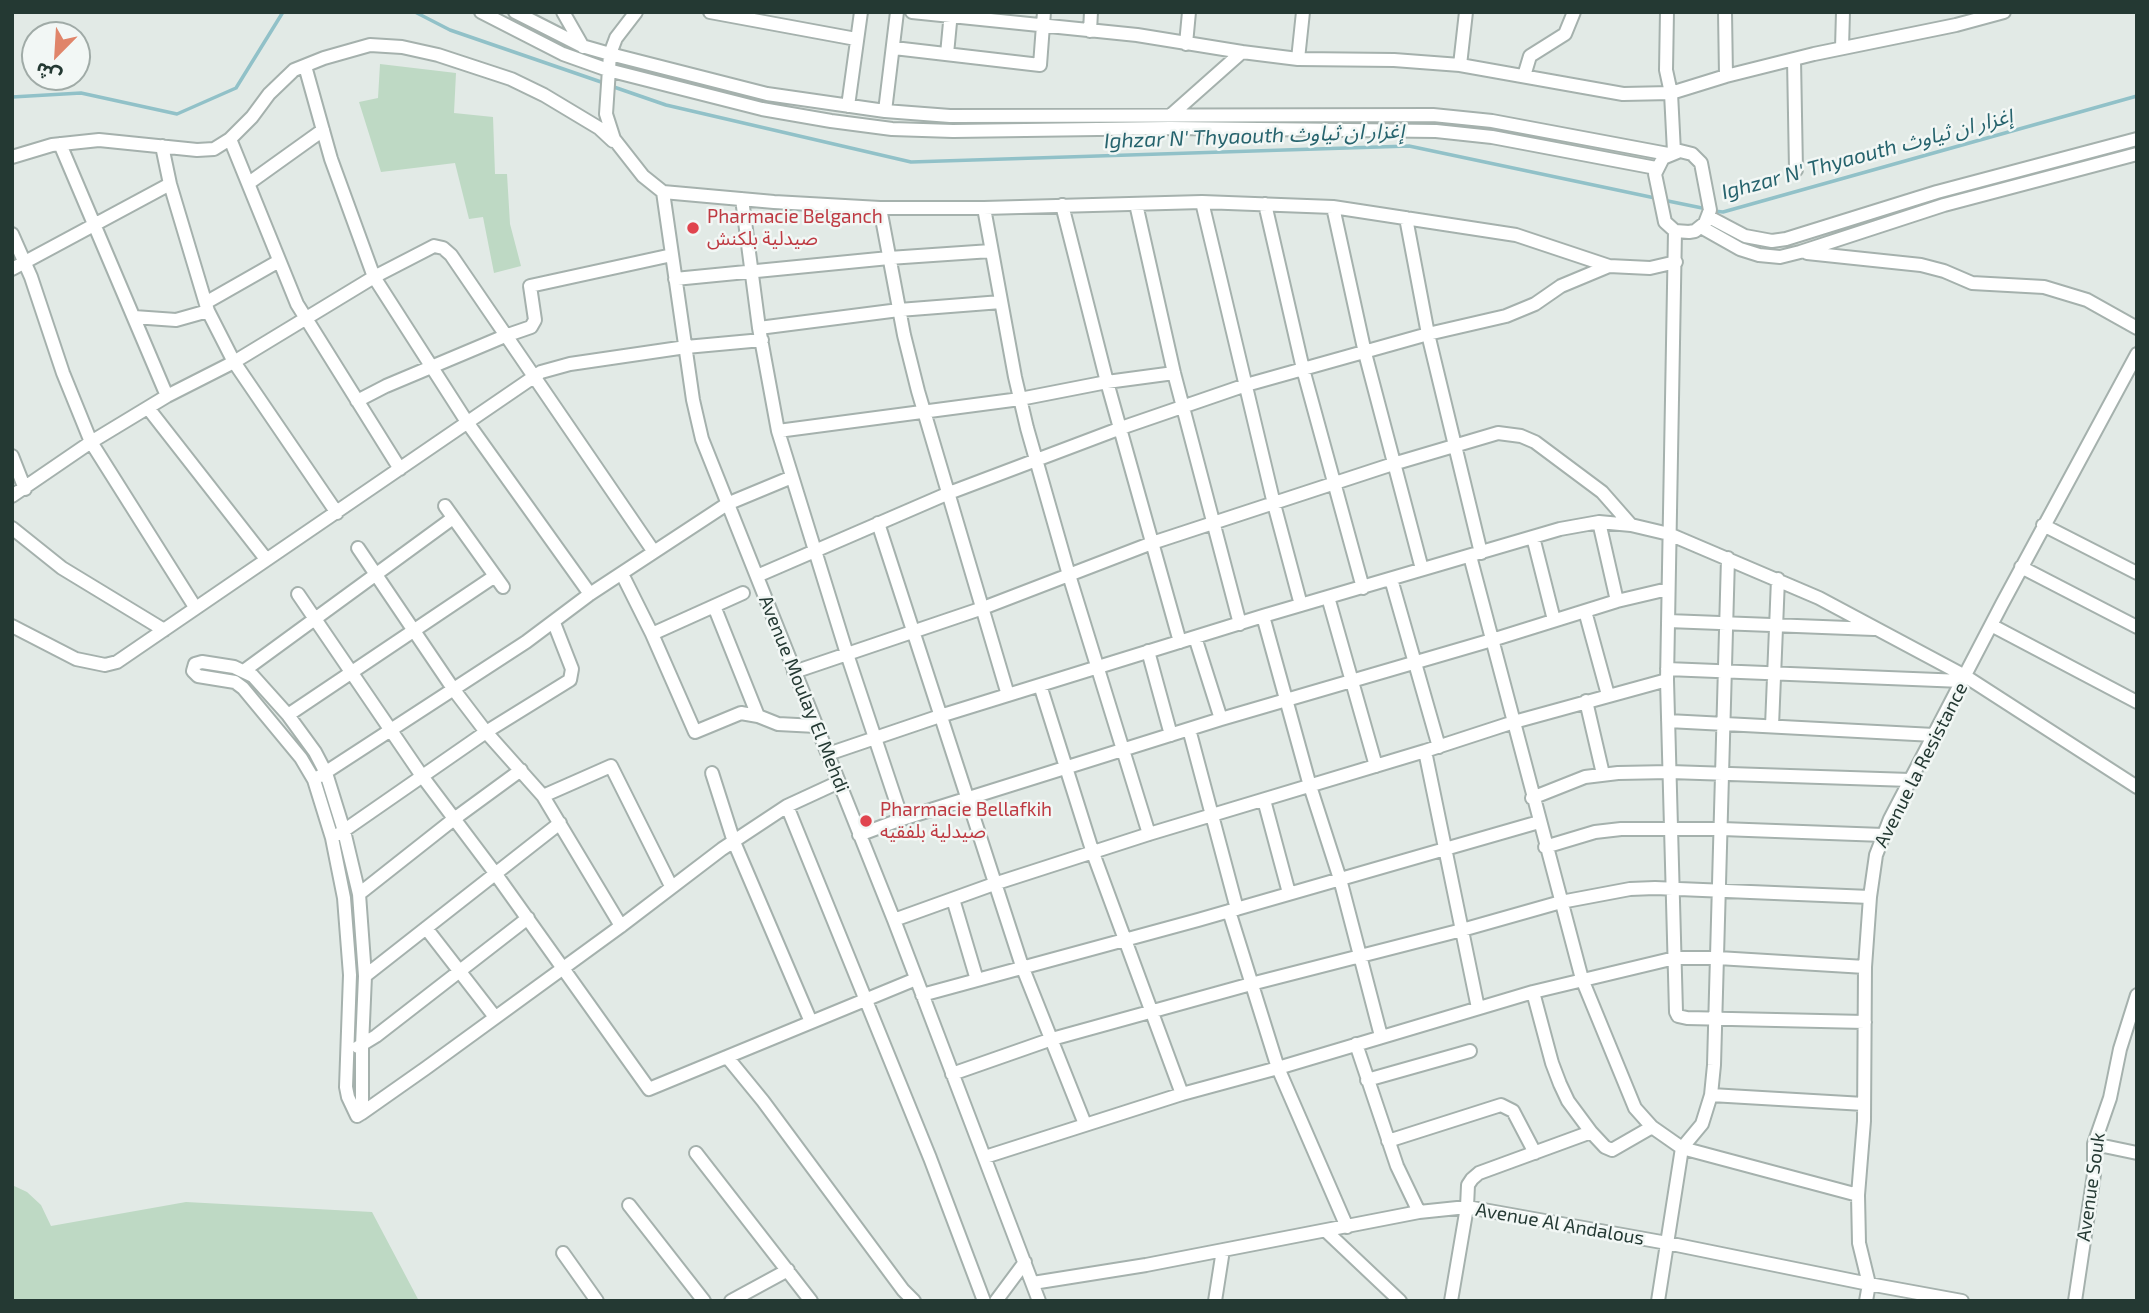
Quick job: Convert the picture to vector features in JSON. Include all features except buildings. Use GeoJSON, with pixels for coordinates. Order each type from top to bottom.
{"type":"FeatureCollection","features":[{"type":"Feature","properties":{"kind":"street"},"geometry":{"type":"LineString","coordinates":[[481,12],[608,74],[762,109],[831,121],[892,129],[953,131],[1183,128],[1436,131],[1492,137],[1656,168]]}},
{"type":"Feature","properties":{"kind":"street"},"geometry":{"type":"LineString","coordinates":[[515,12],[582,46],[610,54],[767,94],[885,111],[950,116],[1405,114],[1463,117],[1671,153],[1692,154],[1701,163],[1710,210],[1705,222],[1689,232],[1675,230],[1665,222],[1655,174],[1656,168],[1671,153],[1667,12]]}},
{"type":"Feature","properties":{"kind":"street"},"geometry":{"type":"LineString","coordinates":[[563,12],[589,63]]}},
{"type":"Feature","properties":{"kind":"street"},"geometry":{"type":"LineString","coordinates":[[636,12],[620,31],[610,54],[606,114],[614,139],[643,176],[663,192],[880,208],[1202,202],[1334,207],[1516,235],[1609,266],[1650,268],[1676,262]]}},
{"type":"Feature","properties":{"kind":"street"},"geometry":{"type":"LineString","coordinates":[[710,12],[856,39]]}},
{"type":"Feature","properties":{"kind":"street"},"geometry":{"type":"LineString","coordinates":[[849,106],[861,12]]}},
{"type":"Feature","properties":{"kind":"street"},"geometry":{"type":"LineString","coordinates":[[885,111],[897,12]]}},
{"type":"Feature","properties":{"kind":"street"},"geometry":{"type":"LineString","coordinates":[[912,12],[1137,35],[1298,59],[1460,65],[1623,94],[1671,93],[1794,59],[1956,25],[2004,12]]}},
{"type":"Feature","properties":{"kind":"street"},"geometry":{"type":"LineString","coordinates":[[894,48],[1040,65],[1044,12]]}},
{"type":"Feature","properties":{"kind":"street"},"geometry":{"type":"LineString","coordinates":[[1090,31],[1091,12]]}},
{"type":"Feature","properties":{"kind":"street"},"geometry":{"type":"LineString","coordinates":[[1186,44],[1189,12]]}},
{"type":"Feature","properties":{"kind":"street"},"geometry":{"type":"LineString","coordinates":[[1298,59],[1303,12]]}},
{"type":"Feature","properties":{"kind":"street"},"geometry":{"type":"LineString","coordinates":[[1460,65],[1466,12]]}},
{"type":"Feature","properties":{"kind":"street"},"geometry":{"type":"LineString","coordinates":[[1524,76],[1530,56],[1565,34],[1574,12]]}},
{"type":"Feature","properties":{"kind":"street"},"geometry":{"type":"LineString","coordinates":[[1725,12],[1726,76]]}},
{"type":"Feature","properties":{"kind":"street"},"geometry":{"type":"LineString","coordinates":[[1842,48],[1843,12]]}},
{"type":"Feature","properties":{"kind":"street"},"geometry":{"type":"LineString","coordinates":[[947,54],[951,15]]}},
{"type":"Feature","properties":{"kind":"street"},"geometry":{"type":"LineString","coordinates":[[12,158],[60,144],[99,140],[206,150],[221,146],[252,117],[269,94],[294,70],[370,45],[402,47],[438,55],[495,73],[544,95],[599,128],[621,148]]}},
{"type":"Feature","properties":{"kind":"street"},"geometry":{"type":"LineString","coordinates":[[1171,115],[1242,52]]}},
{"type":"Feature","properties":{"kind":"street"},"geometry":{"type":"LineString","coordinates":[[1794,59],[1796,170]]}},
{"type":"Feature","properties":{"kind":"street"},"geometry":{"type":"LineString","coordinates":[[305,66],[354,228],[374,277],[467,422],[590,594]]}},
{"type":"Feature","properties":{"kind":"street"},"geometry":{"type":"LineString","coordinates":[[249,183],[323,130]]}},
{"type":"Feature","properties":{"kind":"street"},"geometry":{"type":"LineString","coordinates":[[1705,222],[1745,236],[1786,239],[1937,192],[2137,138]]}},
{"type":"Feature","properties":{"kind":"street"},"geometry":{"type":"LineString","coordinates":[[230,139],[305,318],[400,469]]}},
{"type":"Feature","properties":{"kind":"street"},"geometry":{"type":"LineString","coordinates":[[60,144],[167,396]]}},
{"type":"Feature","properties":{"kind":"street"},"geometry":{"type":"LineString","coordinates":[[162,146],[170,184],[208,306],[234,362],[337,513]]}},
{"type":"Feature","properties":{"kind":"street"},"geometry":{"type":"LineString","coordinates":[[1705,222],[1740,248],[1759,255],[1780,257],[1944,205],[2137,154]]}},
{"type":"Feature","properties":{"kind":"street"},"geometry":{"type":"LineString","coordinates":[[12,269],[170,184]]}},
{"type":"Feature","properties":{"kind":"street","name":"Avenue Moulay El Mehdi"},"geometry":{"type":"LineString","coordinates":[[663,192],[693,400],[702,439],[894,920],[1039,1301]]}},
{"type":"Feature","properties":{"kind":"street"},"geometry":{"type":"LineString","coordinates":[[742,199],[760,333],[778,431],[847,654],[902,819]]}},
{"type":"Feature","properties":{"kind":"street"},"geometry":{"type":"LineString","coordinates":[[1202,202],[1273,504],[1301,605]]}},
{"type":"Feature","properties":{"kind":"street"},"geometry":{"type":"LineString","coordinates":[[1136,204],[1174,373],[1240,624]]}},
{"type":"Feature","properties":{"kind":"street"},"geometry":{"type":"LineString","coordinates":[[1265,204],[1303,369],[1363,587]]}},
{"type":"Feature","properties":{"kind":"street"},"geometry":{"type":"LineString","coordinates":[[1062,205],[1107,382],[1180,642]]}},
{"type":"Feature","properties":{"kind":"street"},"geometry":{"type":"LineString","coordinates":[[1334,207],[1365,353],[1422,569]]}},
{"type":"Feature","properties":{"kind":"street"},"geometry":{"type":"LineString","coordinates":[[880,208],[899,310],[924,411],[1008,695]]}},
{"type":"Feature","properties":{"kind":"street"},"geometry":{"type":"LineString","coordinates":[[984,208],[1020,399],[1069,575],[1149,834]]}},
{"type":"Feature","properties":{"kind":"street"},"geometry":{"type":"LineString","coordinates":[[1406,218],[1492,640],[1532,798],[1582,979],[1636,1108],[1651,1127],[1682,1148],[1858,1195]]}},
{"type":"Feature","properties":{"kind":"street"},"geometry":{"type":"LineString","coordinates":[[1675,230],[1667,674],[1676,1014],[1684,1018],[1865,1022]]}},
{"type":"Feature","properties":{"kind":"street"},"geometry":{"type":"LineString","coordinates":[[12,234],[91,442],[195,607]]}},
{"type":"Feature","properties":{"kind":"street"},"geometry":{"type":"LineString","coordinates":[[12,496],[91,442],[167,396],[234,362],[429,247],[443,248],[451,255],[654,552]]}},
{"type":"Feature","properties":{"kind":"street"},"geometry":{"type":"LineString","coordinates":[[676,279],[991,251]]}},
{"type":"Feature","properties":{"kind":"street"},"geometry":{"type":"LineString","coordinates":[[1800,252],[1921,265],[1979,284],[2044,288],[2087,300],[2137,328]]}},
{"type":"Feature","properties":{"kind":"street"},"geometry":{"type":"LineString","coordinates":[[357,401],[505,336],[525,331],[534,324],[535,315],[530,286],[672,255]]}},
{"type":"Feature","properties":{"kind":"street"},"geometry":{"type":"LineString","coordinates":[[134,317],[176,320],[208,306],[279,261]]}},
{"type":"Feature","properties":{"kind":"street"},"geometry":{"type":"LineString","coordinates":[[757,576],[949,493],[1121,428],[1246,385],[1428,334],[1506,316],[1535,304],[1560,286],[1609,266]]}},
{"type":"Feature","properties":{"kind":"street"},"geometry":{"type":"LineString","coordinates":[[12,626],[76,659],[105,665],[117,662],[533,377],[552,368],[899,310],[1000,302]]}},
{"type":"Feature","properties":{"kind":"street","name":"Avenue la Resistance"},"geometry":{"type":"LineString","coordinates":[[1866,1301],[1869,1284],[1859,1243],[1858,1195],[1864,1104],[1865,967],[1876,855],[1910,780],[2021,567],[2137,354]]}},
{"type":"Feature","properties":{"kind":"street"},"geometry":{"type":"LineString","coordinates":[[778,431],[1020,399],[1107,382],[1174,373]]}},
{"type":"Feature","properties":{"kind":"street"},"geometry":{"type":"LineString","coordinates":[[148,408],[266,559]]}},
{"type":"Feature","properties":{"kind":"street"},"geometry":{"type":"LineString","coordinates":[[794,672],[983,608],[1152,543],[1453,444],[1498,433],[1507,432],[1528,439],[1602,492],[1631,525]]}},
{"type":"Feature","properties":{"kind":"street"},"geometry":{"type":"LineString","coordinates":[[12,456],[25,489]]}},
{"type":"Feature","properties":{"kind":"street"},"geometry":{"type":"LineString","coordinates":[[320,777],[554,623],[590,594],[727,504],[792,477]]}},
{"type":"Feature","properties":{"kind":"street"},"geometry":{"type":"LineString","coordinates":[[445,506],[503,587]]}},
{"type":"Feature","properties":{"kind":"street"},"geometry":{"type":"LineString","coordinates":[[245,670],[453,518]]}},
{"type":"Feature","properties":{"kind":"street"},"geometry":{"type":"LineString","coordinates":[[1599,522],[1617,601]]}},
{"type":"Feature","properties":{"kind":"street"},"geometry":{"type":"LineString","coordinates":[[828,754],[940,716],[1263,616],[1582,523],[1599,522],[1631,525],[1669,534],[1778,579],[1878,629],[1964,679],[2137,787]]}},
{"type":"Feature","properties":{"kind":"street"},"geometry":{"type":"LineString","coordinates":[[878,523],[1022,966],[1085,1124]]}},
{"type":"Feature","properties":{"kind":"street"},"geometry":{"type":"LineString","coordinates":[[2043,526],[2137,573]]}},
{"type":"Feature","properties":{"kind":"street"},"geometry":{"type":"LineString","coordinates":[[12,528],[62,568],[164,630]]}},
{"type":"Feature","properties":{"kind":"street"},"geometry":{"type":"LineString","coordinates":[[1533,537],[1553,620]]}},
{"type":"Feature","properties":{"kind":"street"},"geometry":{"type":"LineString","coordinates":[[358,548],[454,690],[486,732],[543,796],[621,926]]}},
{"type":"Feature","properties":{"kind":"street"},"geometry":{"type":"LineString","coordinates":[[1658,1301],[1682,1148],[1702,1124],[1711,1095],[1721,890],[1728,558]]}},
{"type":"Feature","properties":{"kind":"street"},"geometry":{"type":"LineString","coordinates":[[2021,567],[2137,627]]}},
{"type":"Feature","properties":{"kind":"street"},"geometry":{"type":"LineString","coordinates":[[622,574],[695,732],[741,713],[778,724],[816,726]]}},
{"type":"Feature","properties":{"kind":"street"},"geometry":{"type":"LineString","coordinates":[[288,715],[495,576]]}},
{"type":"Feature","properties":{"kind":"street"},"geometry":{"type":"LineString","coordinates":[[1391,579],[1439,747]]}},
{"type":"Feature","properties":{"kind":"street"},"geometry":{"type":"LineString","coordinates":[[1772,726],[1778,579]]}},
{"type":"Feature","properties":{"kind":"street"},"geometry":{"type":"LineString","coordinates":[[859,835],[902,819],[1352,679],[1492,640],[1617,601],[1668,589]]}},
{"type":"Feature","properties":{"kind":"street"},"geometry":{"type":"LineString","coordinates":[[652,635],[743,593]]}},
{"type":"Feature","properties":{"kind":"street"},"geometry":{"type":"LineString","coordinates":[[298,594],[422,776],[528,918],[649,1089],[916,979]]}},
{"type":"Feature","properties":{"kind":"street"},"geometry":{"type":"LineString","coordinates":[[1328,597],[1376,766]]}},
{"type":"Feature","properties":{"kind":"street"},"geometry":{"type":"LineString","coordinates":[[714,606],[758,716]]}},
{"type":"Feature","properties":{"kind":"street"},"geometry":{"type":"LineString","coordinates":[[1585,611],[1608,695]]}},
{"type":"Feature","properties":{"kind":"street"},"geometry":{"type":"LineString","coordinates":[[1263,616],[1310,786],[1340,879],[1381,1036]]}},
{"type":"Feature","properties":{"kind":"street"},"geometry":{"type":"LineString","coordinates":[[1668,621],[1878,629]]}},
{"type":"Feature","properties":{"kind":"street"},"geometry":{"type":"LineString","coordinates":[[332,838],[486,732],[570,680],[572,669],[554,623]]}},
{"type":"Feature","properties":{"kind":"street"},"geometry":{"type":"LineString","coordinates":[[1991,625],[2137,702]]}},
{"type":"Feature","properties":{"kind":"street"},"geometry":{"type":"LineString","coordinates":[[1195,637],[1221,719]]}},
{"type":"Feature","properties":{"kind":"street"},"geometry":{"type":"LineString","coordinates":[[1148,651],[1171,735]]}},
{"type":"Feature","properties":{"kind":"street"},"geometry":{"type":"LineString","coordinates":[[359,1115],[348,1097],[350,975],[344,898],[320,777],[320,760],[288,715],[253,676],[245,670],[198,662],[193,667],[198,676],[239,684],[320,777],[344,831],[359,894],[365,976],[359,1115]]}},
{"type":"Feature","properties":{"kind":"street"},"geometry":{"type":"LineString","coordinates":[[894,920],[994,884],[1149,834],[1608,695],[1667,674],[1724,670],[1964,679]]}},
{"type":"Feature","properties":{"kind":"street"},"geometry":{"type":"LineString","coordinates":[[1040,685],[1093,853],[1182,1094]]}},
{"type":"Feature","properties":{"kind":"street"},"geometry":{"type":"LineString","coordinates":[[1586,701],[1603,774]]}},
{"type":"Feature","properties":{"kind":"street"},"geometry":{"type":"LineString","coordinates":[[1668,721],[1934,734]]}},
{"type":"Feature","properties":{"kind":"street"},"geometry":{"type":"LineString","coordinates":[[1189,729],[1251,984],[1278,1068],[1347,1227]]}},
{"type":"Feature","properties":{"kind":"street"},"geometry":{"type":"LineString","coordinates":[[1426,751],[1478,1008]]}},
{"type":"Feature","properties":{"kind":"street"},"geometry":{"type":"LineString","coordinates":[[543,796],[611,766],[671,886]]}},
{"type":"Feature","properties":{"kind":"street"},"geometry":{"type":"LineString","coordinates":[[359,894],[521,770]]}},
{"type":"Feature","properties":{"kind":"street"},"geometry":{"type":"LineString","coordinates":[[712,773],[734,842],[811,1022]]}},
{"type":"Feature","properties":{"kind":"street"},"geometry":{"type":"LineString","coordinates":[[1532,798],[1584,778],[1603,774],[1723,773],[1910,780]]}},
{"type":"Feature","properties":{"kind":"street"},"geometry":{"type":"LineString","coordinates":[[359,1115],[734,842],[787,806],[839,782]]}},
{"type":"Feature","properties":{"kind":"street"},"geometry":{"type":"LineString","coordinates":[[1264,800],[1289,893]]}},
{"type":"Feature","properties":{"kind":"street"},"geometry":{"type":"LineString","coordinates":[[787,806],[866,998],[984,1301]]}},
{"type":"Feature","properties":{"kind":"street"},"geometry":{"type":"LineString","coordinates":[[922,995],[1233,910],[1539,822]]}},
{"type":"Feature","properties":{"kind":"street"},"geometry":{"type":"LineString","coordinates":[[365,976],[560,823]]}},
{"type":"Feature","properties":{"kind":"street"},"geometry":{"type":"LineString","coordinates":[[1545,847],[1595,832],[1622,829],[1722,829],[1883,835]]}},
{"type":"Feature","properties":{"kind":"street"},"geometry":{"type":"LineString","coordinates":[[952,1074],[1052,1039],[1561,902],[1630,889],[1870,897]]}},
{"type":"Feature","properties":{"kind":"street"},"geometry":{"type":"LineString","coordinates":[[953,900],[977,980]]}},
{"type":"Feature","properties":{"kind":"street"},"geometry":{"type":"LineString","coordinates":[[347,1049],[362,1046],[528,918]]}},
{"type":"Feature","properties":{"kind":"street"},"geometry":{"type":"LineString","coordinates":[[426,928],[495,1017]]}},
{"type":"Feature","properties":{"kind":"street"},"geometry":{"type":"LineString","coordinates":[[985,1157],[1182,1094],[1532,992],[1675,958],[1865,967]]}},
{"type":"Feature","properties":{"kind":"street"},"geometry":{"type":"LineString","coordinates":[[1532,992],[1560,1084],[1591,1132],[1607,1149],[1612,1150],[1651,1127]]}},
{"type":"Feature","properties":{"kind":"street","name":"Avenue Souk"},"geometry":{"type":"LineString","coordinates":[[2074,1301],[2094,1174],[2094,1144],[2137,995]]}},
{"type":"Feature","properties":{"kind":"street"},"geometry":{"type":"LineString","coordinates":[[1356,1044],[1388,1141],[1419,1212]]}},
{"type":"Feature","properties":{"kind":"street"},"geometry":{"type":"LineString","coordinates":[[1367,1080],[1470,1051]]}},
{"type":"Feature","properties":{"kind":"street"},"geometry":{"type":"LineString","coordinates":[[727,1057],[914,1301]]}},
{"type":"Feature","properties":{"kind":"street"},"geometry":{"type":"LineString","coordinates":[[1711,1095],[1864,1104]]}},
{"type":"Feature","properties":{"kind":"street"},"geometry":{"type":"LineString","coordinates":[[1388,1141],[1501,1105],[1513,1111],[1535,1153]]}},
{"type":"Feature","properties":{"kind":"street"},"geometry":{"type":"LineString","coordinates":[[1451,1301],[1467,1207],[1468,1185],[1474,1176],[1591,1132]]}},
{"type":"Feature","properties":{"kind":"street"},"geometry":{"type":"LineString","coordinates":[[2094,1144],[2137,1153]]}},
{"type":"Feature","properties":{"kind":"street"},"geometry":{"type":"LineString","coordinates":[[696,1153],[811,1301]]}},
{"type":"Feature","properties":{"kind":"street"},"geometry":{"type":"LineString","coordinates":[[629,1205],[704,1301]]}},
{"type":"Feature","properties":{"kind":"street","name":"Avenue Al Andalous"},"geometry":{"type":"LineString","coordinates":[[1033,1283],[1146,1265],[1419,1212],[1467,1207],[1962,1301]]}},
{"type":"Feature","properties":{"kind":"street"},"geometry":{"type":"LineString","coordinates":[[1326,1231],[1400,1301]]}},
{"type":"Feature","properties":{"kind":"street"},"geometry":{"type":"LineString","coordinates":[[1215,1301],[1223,1250]]}},
{"type":"Feature","properties":{"kind":"street"},"geometry":{"type":"LineString","coordinates":[[563,1253],[597,1301]]}},
{"type":"Feature","properties":{"kind":"street"},"geometry":{"type":"LineString","coordinates":[[996,1301],[1025,1262]]}},
{"type":"Feature","properties":{"kind":"street"},"geometry":{"type":"LineString","coordinates":[[731,1301],[788,1270]]}},
{"type":"Feature","properties":{"kind":"green space"},"geometry":{"type":"Polygon","coordinates":[[[380,64],[456,73],[454,113],[493,117],[495,174],[507,174],[510,224],[521,266],[494,273],[483,217],[469,219],[455,163],[381,172],[359,102],[378,98],[380,64]]]}},
{"type":"Feature","properties":{"kind":"green space"},"geometry":{"type":"Polygon","coordinates":[[[12,1185],[27,1192],[41,1205],[51,1226],[186,1202],[372,1212],[419,1301],[12,1301],[12,1185]]]}},
{"type":"Feature","properties":{"kind":"waterway","name":"Ighzar N' Thyaouth إغزار ان ثياوث"},"geometry":{"type":"LineString","coordinates":[[12,97],[81,93],[177,114],[236,88],[283,12]]}},
{"type":"Feature","properties":{"kind":"waterway","name":"Ighzar N' Thyaouth إغزار ان ثياوث"},"geometry":{"type":"LineString","coordinates":[[415,12],[450,30],[604,83]]}},
{"type":"Feature","properties":{"kind":"waterway","name":"Ighzar N' Thyaouth إغزار ان ثياوث"},"geometry":{"type":"LineString","coordinates":[[611,86],[666,105],[911,162],[1409,146],[1655,198]]}},
{"type":"Feature","properties":{"kind":"waterway","name":"Ighzar N' Thyaouth إغزار ان ثياوث"},"geometry":{"type":"LineString","coordinates":[[1714,211],[1723,212],[2137,96]]}},
{"type":"Feature","properties":{"kind":"waterway","name":"Ighzar N' Thyaouth إغزار ان ثياوث"},"geometry":{"type":"LineString","coordinates":[[1663,200],[1707,209]]}},
{"type":"Feature","properties":{"kind":"place","name":"Pharmacie Belganch صيدلية بلكنش"},"geometry":{"type":"Point","coordinates":[693,228]}},
{"type":"Feature","properties":{"kind":"place","name":"Pharmacie Bellafkih صيدلية بلفقيه"},"geometry":{"type":"Point","coordinates":[866,821]}}]}
